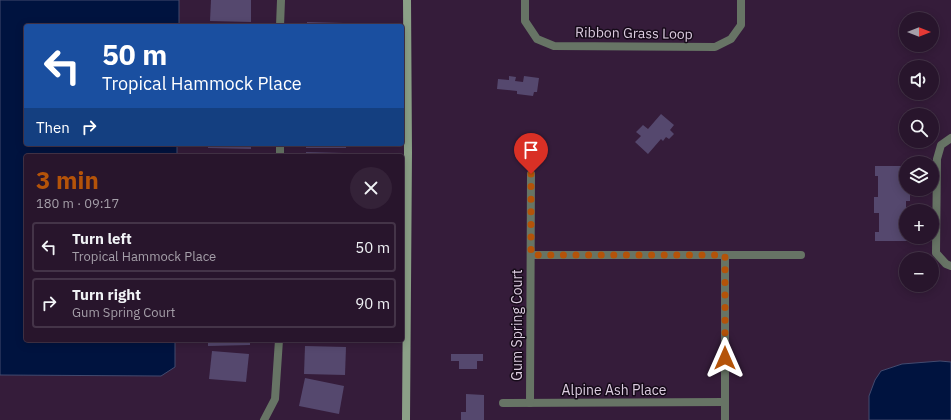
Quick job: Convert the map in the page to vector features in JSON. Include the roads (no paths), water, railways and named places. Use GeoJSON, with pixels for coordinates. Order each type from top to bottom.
{"type":"FeatureCollection","features":[{"type":"Feature","properties":{"kind":"street"},"geometry":{"type":"LineString","coordinates":[[280,0],[280,24]]}},
{"type":"Feature","properties":{"kind":"street"},"geometry":{"type":"LineString","coordinates":[[406,420],[408,0]]}},
{"type":"Feature","properties":{"kind":"street","name":"Ribbon Grass Loop"},"geometry":{"type":"LineString","coordinates":[[525,0],[526,21],[529,27],[537,39],[554,46],[715,47],[731,39],[741,25],[741,0]]}},
{"type":"Feature","properties":{"kind":"street"},"geometry":{"type":"LineString","coordinates":[[951,138],[941,145],[937,159],[936,253],[946,264],[951,266]]}},
{"type":"Feature","properties":{"kind":"street","name":"Gum Spring Court"},"geometry":{"type":"LineString","coordinates":[[530,403],[531,174]]}},
{"type":"Feature","properties":{"kind":"street"},"geometry":{"type":"LineString","coordinates":[[531,255],[801,255]]}},
{"type":"Feature","properties":{"kind":"street"},"geometry":{"type":"LineString","coordinates":[[725,255],[725,420]]}},
{"type":"Feature","properties":{"kind":"street"},"geometry":{"type":"LineString","coordinates":[[264,420],[275,399],[279,342]]}},
{"type":"Feature","properties":{"kind":"street","name":"Alpine Ash Place"},"geometry":{"type":"LineString","coordinates":[[503,403],[725,402]]}},
{"type":"Feature","properties":{"kind":"water"},"geometry":{"type":"Polygon","coordinates":[[[0,0],[179,0],[179,24],[24,24],[24,146],[177,146],[177,154],[24,154],[24,342],[175,342],[175,367],[161,376],[0,375],[0,0]]]}},
{"type":"Feature","properties":{"kind":"water"},"geometry":{"type":"Polygon","coordinates":[[[940,361],[951,362],[951,420],[869,420],[869,396],[875,380],[881,371],[902,364],[940,361]]]}}]}
